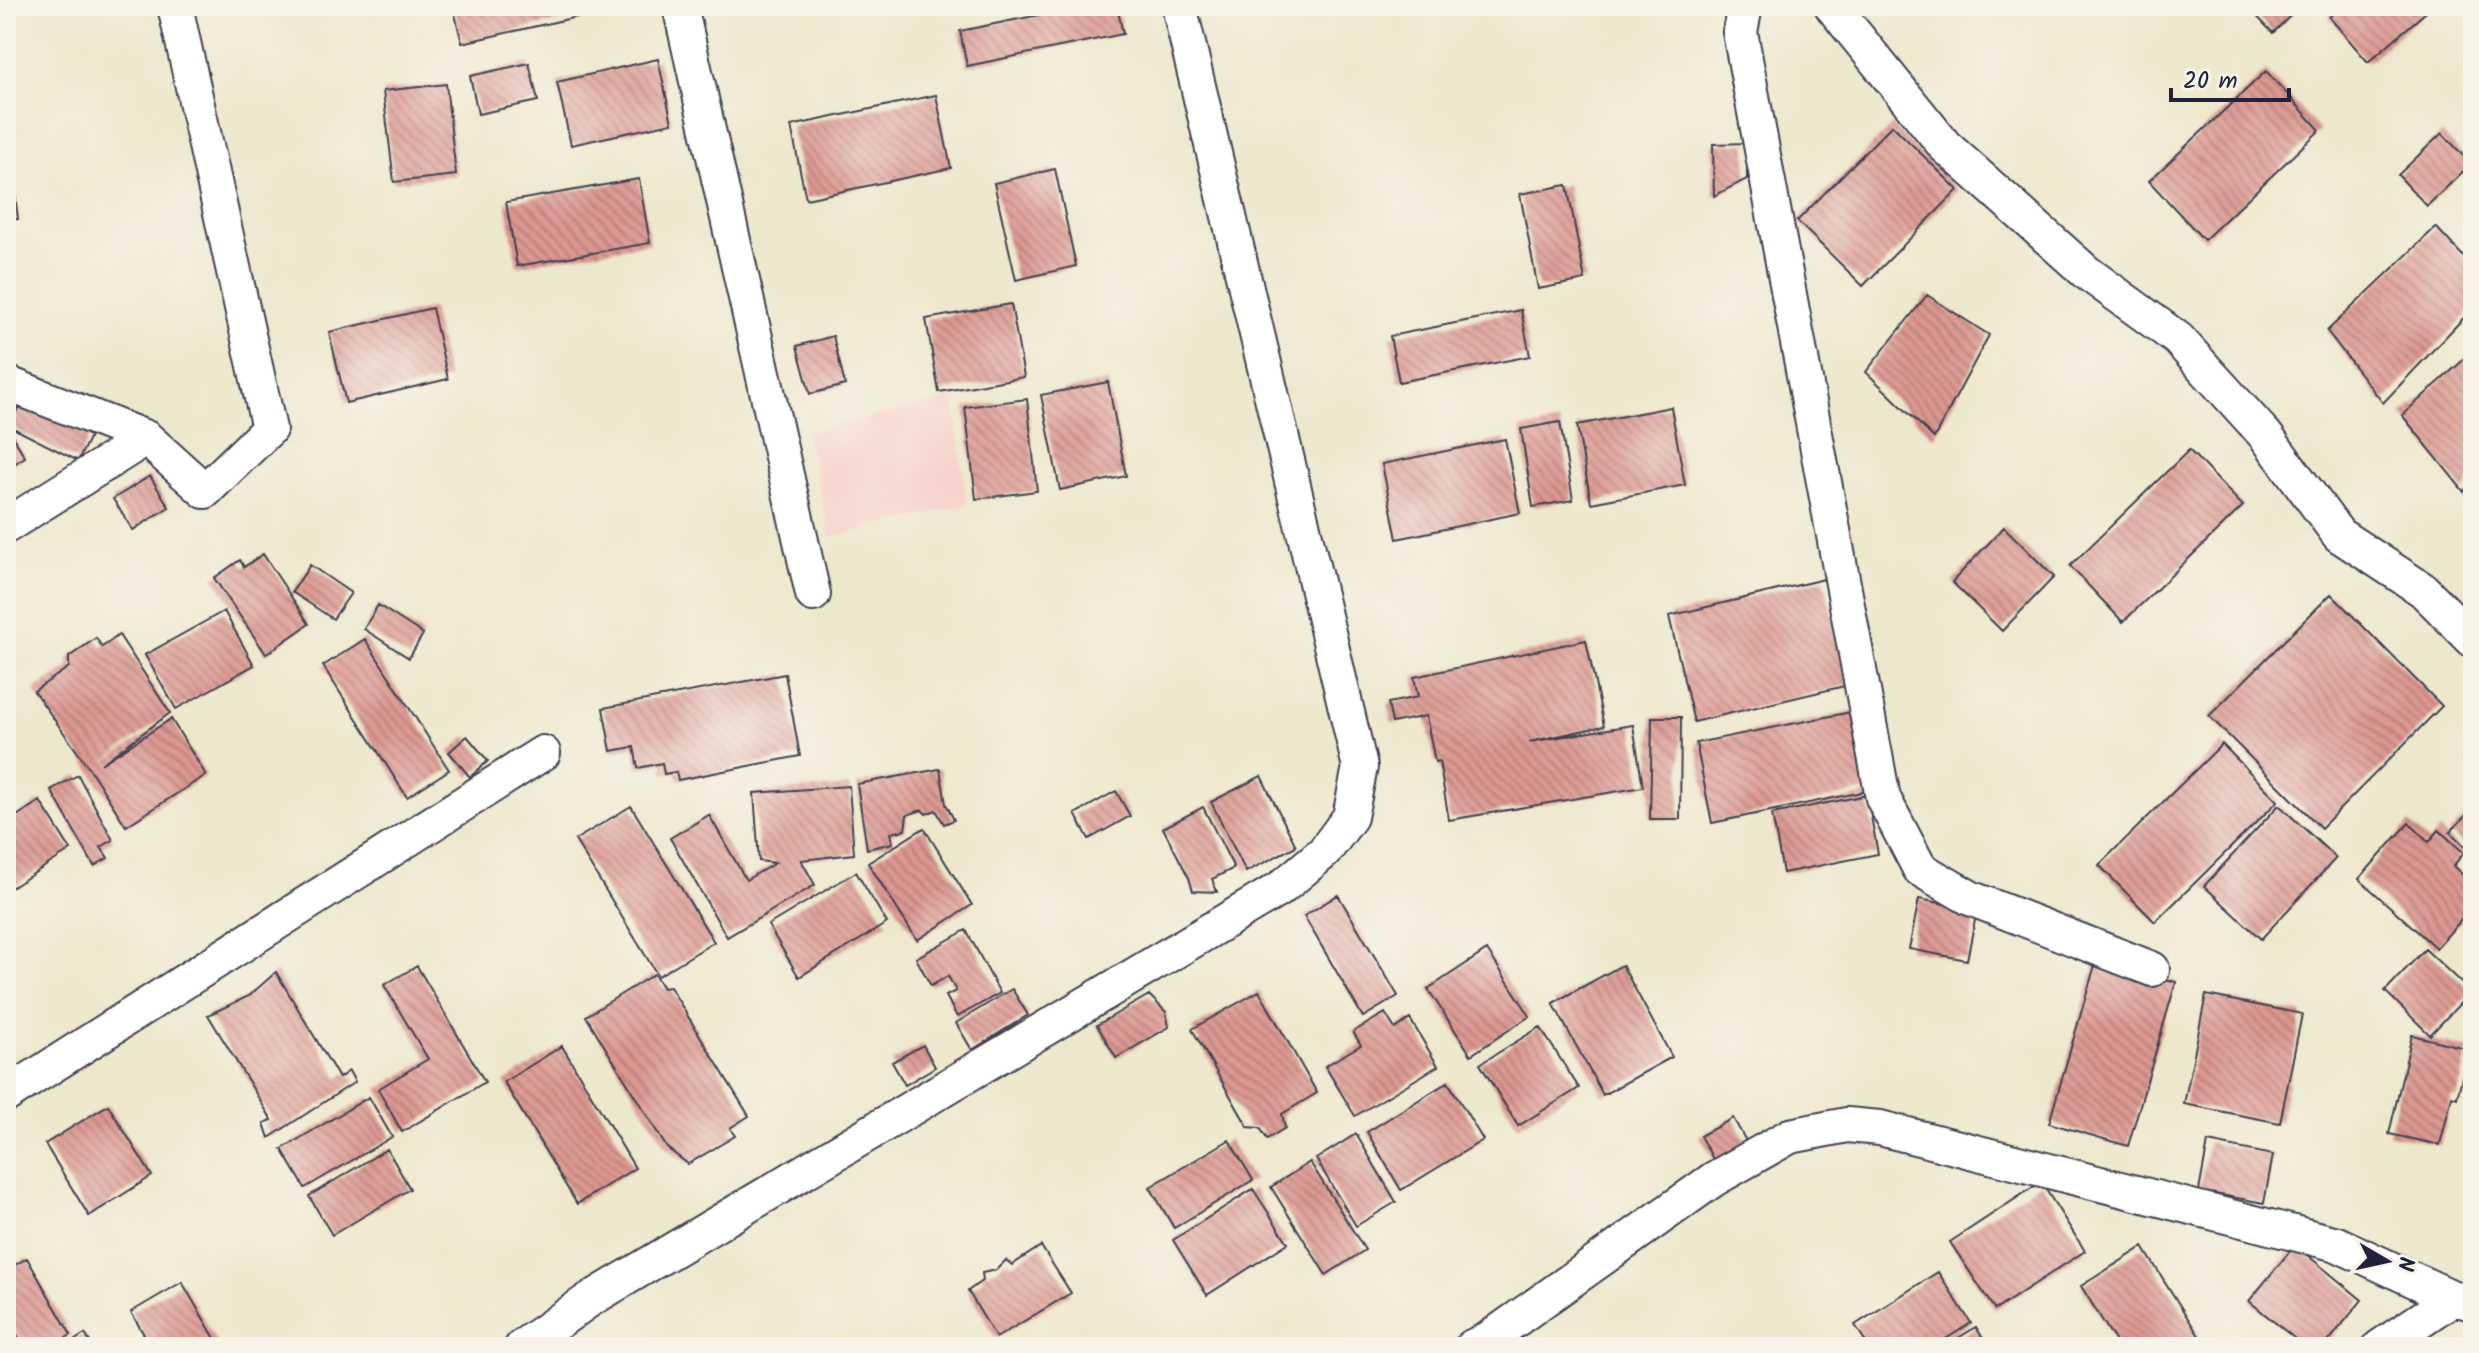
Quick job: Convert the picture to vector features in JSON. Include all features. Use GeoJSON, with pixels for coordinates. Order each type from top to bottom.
{"type":"FeatureCollection","features":[{"type":"Feature","properties":{"kind":"street"},"geometry":{"type":"LineString","coordinates":[[6,383],[146,438],[205,491],[269,429],[175,6]]}},
{"type":"Feature","properties":{"kind":"street"},"geometry":{"type":"LineString","coordinates":[[680,6],[813,594]]}},
{"type":"Feature","properties":{"kind":"street"},"geometry":{"type":"LineString","coordinates":[[537,1342],[601,1293],[1281,888],[1324,852],[1350,817],[1360,767],[1179,6]]}},
{"type":"Feature","properties":{"kind":"street"},"geometry":{"type":"LineString","coordinates":[[1745,6],[1740,32],[1883,798],[1920,869],[1970,898],[2152,969]]}},
{"type":"Feature","properties":{"kind":"street"},"geometry":{"type":"LineString","coordinates":[[1832,6],[1945,146],[2086,272],[2178,339],[2266,436],[2339,535],[2423,590],[2473,640]]}},
{"type":"Feature","properties":{"kind":"street"},"geometry":{"type":"LineString","coordinates":[[6,526],[146,438]]}},
{"type":"Feature","properties":{"kind":"street"},"geometry":{"type":"LineString","coordinates":[[6,1095],[543,753]]}},
{"type":"Feature","properties":{"kind":"street"},"geometry":{"type":"LineString","coordinates":[[1472,1347],[1487,1340],[1714,1179],[1790,1136],[1847,1125],[1880,1128],[2337,1244],[2463,1301]]}},
{"type":"Feature","properties":{"kind":"street"},"geometry":{"type":"LineString","coordinates":[[2380,1347],[2463,1301]]}},
{"type":"Feature","properties":{"kind":"shaded area"},"geometry":{"type":"Polygon","coordinates":[[[954,398],[967,505],[830,537],[806,432],[954,398]]]}},
{"type":"Feature","properties":{"kind":"building"},"geometry":{"type":"Polygon","coordinates":[[[453,6],[621,6],[621,7],[462,43],[453,6]]]}},
{"type":"Feature","properties":{"kind":"building"},"geometry":{"type":"Polygon","coordinates":[[[1083,6],[1117,6],[1123,34],[967,66],[960,31],[1083,6]]]}},
{"type":"Feature","properties":{"kind":"building"},"geometry":{"type":"Polygon","coordinates":[[[2247,6],[2300,6],[2273,33],[2247,6]]]}},
{"type":"Feature","properties":{"kind":"building"},"geometry":{"type":"Polygon","coordinates":[[[2341,6],[2433,6],[2368,62],[2329,17],[2341,6]]]}},
{"type":"Feature","properties":{"kind":"building"},"geometry":{"type":"Polygon","coordinates":[[[658,59],[672,123],[571,145],[557,82],[658,59]]]}},
{"type":"Feature","properties":{"kind":"building"},"geometry":{"type":"Polygon","coordinates":[[[529,63],[538,101],[478,114],[470,76],[529,63]]]}},
{"type":"Feature","properties":{"kind":"building"},"geometry":{"type":"Polygon","coordinates":[[[2266,71],[2320,130],[2204,240],[2149,181],[2266,71]]]}},
{"type":"Feature","properties":{"kind":"building"},"geometry":{"type":"Polygon","coordinates":[[[446,84],[456,175],[394,182],[383,91],[446,84]]]}},
{"type":"Feature","properties":{"kind":"building"},"geometry":{"type":"Polygon","coordinates":[[[936,95],[951,168],[806,199],[791,126],[936,95]]]}},
{"type":"Feature","properties":{"kind":"building"},"geometry":{"type":"Polygon","coordinates":[[[1892,125],[1958,190],[1863,286],[1797,221],[1892,125]]]}},
{"type":"Feature","properties":{"kind":"building"},"geometry":{"type":"Polygon","coordinates":[[[2442,133],[2471,164],[2427,206],[2398,175],[2442,133]]]}},
{"type":"Feature","properties":{"kind":"building"},"geometry":{"type":"Polygon","coordinates":[[[1747,143],[1747,179],[1714,196],[1713,144],[1747,143]]]}},
{"type":"Feature","properties":{"kind":"building"},"geometry":{"type":"Polygon","coordinates":[[[12,168],[18,219],[6,220],[6,169],[12,168]]]}},
{"type":"Feature","properties":{"kind":"building"},"geometry":{"type":"Polygon","coordinates":[[[1055,169],[1076,266],[1016,280],[994,183],[1055,169]]]}},
{"type":"Feature","properties":{"kind":"building"},"geometry":{"type":"Polygon","coordinates":[[[639,179],[650,243],[517,266],[506,202],[639,179]]]}},
{"type":"Feature","properties":{"kind":"building"},"geometry":{"type":"Polygon","coordinates":[[[1567,185],[1585,280],[1538,289],[1520,194],[1567,185]]]}},
{"type":"Feature","properties":{"kind":"building"},"geometry":{"type":"Polygon","coordinates":[[[2436,227],[2473,267],[2473,308],[2383,403],[2327,331],[2436,227]]]}},
{"type":"Feature","properties":{"kind":"building"},"geometry":{"type":"Polygon","coordinates":[[[1927,295],[1989,335],[1934,438],[1866,372],[1927,295]]]}},
{"type":"Feature","properties":{"kind":"building"},"geometry":{"type":"Polygon","coordinates":[[[1011,304],[1024,377],[939,392],[926,319],[1011,304]]]}},
{"type":"Feature","properties":{"kind":"building"},"geometry":{"type":"Polygon","coordinates":[[[432,308],[448,379],[346,403],[329,332],[432,308]]]}},
{"type":"Feature","properties":{"kind":"building"},"geometry":{"type":"Polygon","coordinates":[[[1521,310],[1530,356],[1399,382],[1390,336],[1521,310]]]}},
{"type":"Feature","properties":{"kind":"building"},"geometry":{"type":"Polygon","coordinates":[[[833,336],[845,385],[810,394],[797,346],[833,336]]]}},
{"type":"Feature","properties":{"kind":"building"},"geometry":{"type":"Polygon","coordinates":[[[2469,355],[2473,359],[2473,475],[2464,492],[2402,415],[2469,355]]]}},
{"type":"Feature","properties":{"kind":"building"},"geometry":{"type":"Polygon","coordinates":[[[1108,382],[1126,476],[1060,490],[1041,395],[1108,382]]]}},
{"type":"Feature","properties":{"kind":"building"},"geometry":{"type":"Polygon","coordinates":[[[1027,399],[1037,491],[976,499],[965,407],[1027,399]]]}},
{"type":"Feature","properties":{"kind":"building"},"geometry":{"type":"Polygon","coordinates":[[[21,402],[90,436],[78,461],[9,426],[21,402]]]}},
{"type":"Feature","properties":{"kind":"building"},"geometry":{"type":"Polygon","coordinates":[[[1671,407],[1685,485],[1591,503],[1577,425],[1671,407]]]}},
{"type":"Feature","properties":{"kind":"building"},"geometry":{"type":"Polygon","coordinates":[[[1560,422],[1573,500],[1533,507],[1521,429],[1560,422]]]}},
{"type":"Feature","properties":{"kind":"building"},"geometry":{"type":"Polygon","coordinates":[[[6,425],[25,457],[6,469],[6,425]]]}},
{"type":"Feature","properties":{"kind":"building"},"geometry":{"type":"Polygon","coordinates":[[[1505,439],[1520,513],[1397,539],[1382,464],[1505,439]]]}},
{"type":"Feature","properties":{"kind":"building"},"geometry":{"type":"Polygon","coordinates":[[[2189,450],[2243,506],[2123,622],[2070,566],[2189,450]]]}},
{"type":"Feature","properties":{"kind":"building"},"geometry":{"type":"Polygon","coordinates":[[[150,476],[169,507],[133,530],[113,499],[150,476]]]}},
{"type":"Feature","properties":{"kind":"building"},"geometry":{"type":"Polygon","coordinates":[[[2004,527],[2054,577],[2002,631],[1952,582],[2004,527]]]}},
{"type":"Feature","properties":{"kind":"building"},"geometry":{"type":"Polygon","coordinates":[[[263,554],[309,624],[266,654],[214,578],[240,560],[244,567],[263,554]]]}},
{"type":"Feature","properties":{"kind":"building"},"geometry":{"type":"Polygon","coordinates":[[[310,565],[351,593],[333,619],[292,592],[310,565]]]}},
{"type":"Feature","properties":{"kind":"building"},"geometry":{"type":"Polygon","coordinates":[[[1824,579],[1849,685],[1694,722],[1669,616],[1824,579]]]}},
{"type":"Feature","properties":{"kind":"building"},"geometry":{"type":"Polygon","coordinates":[[[2331,594],[2442,706],[2321,828],[2209,716],[2331,594]]]}},
{"type":"Feature","properties":{"kind":"building"},"geometry":{"type":"Polygon","coordinates":[[[378,605],[423,634],[409,658],[364,629],[378,605]]]}},
{"type":"Feature","properties":{"kind":"building"},"geometry":{"type":"Polygon","coordinates":[[[224,611],[254,665],[176,709],[145,655],[224,611]]]}},
{"type":"Feature","properties":{"kind":"building"},"geometry":{"type":"Polygon","coordinates":[[[119,635],[170,713],[101,764],[171,719],[206,775],[126,826],[34,691],[69,667],[69,657],[96,638],[102,647],[119,635]]]}},
{"type":"Feature","properties":{"kind":"building"},"geometry":{"type":"Polygon","coordinates":[[[365,639],[449,770],[407,797],[323,666],[365,639]]]}},
{"type":"Feature","properties":{"kind":"building"},"geometry":{"type":"Polygon","coordinates":[[[1586,640],[1604,726],[1529,742],[1633,725],[1643,787],[1449,820],[1439,761],[1435,762],[1426,716],[1392,723],[1388,703],[1418,697],[1414,677],[1586,640]]]}},
{"type":"Feature","properties":{"kind":"building"},"geometry":{"type":"Polygon","coordinates":[[[785,674],[800,756],[678,780],[676,772],[664,774],[662,763],[638,768],[634,747],[611,751],[603,708],[785,674]]]}},
{"type":"Feature","properties":{"kind":"building"},"geometry":{"type":"Polygon","coordinates":[[[1856,711],[1872,790],[1712,823],[1696,743],[1856,711]]]}},
{"type":"Feature","properties":{"kind":"building"},"geometry":{"type":"Polygon","coordinates":[[[1652,717],[1681,717],[1680,819],[1650,819],[1652,717]]]}},
{"type":"Feature","properties":{"kind":"building"},"geometry":{"type":"Polygon","coordinates":[[[467,736],[488,761],[470,777],[449,752],[467,736]]]}},
{"type":"Feature","properties":{"kind":"building"},"geometry":{"type":"Polygon","coordinates":[[[2222,744],[2278,801],[2155,922],[2099,865],[2222,744]]]}},
{"type":"Feature","properties":{"kind":"building"},"geometry":{"type":"Polygon","coordinates":[[[940,769],[946,804],[954,820],[944,824],[936,810],[907,815],[905,830],[891,833],[893,843],[867,849],[857,784],[940,769]]]}},
{"type":"Feature","properties":{"kind":"building"},"geometry":{"type":"Polygon","coordinates":[[[78,775],[113,840],[101,847],[108,858],[94,866],[51,790],[78,775]]]}},
{"type":"Feature","properties":{"kind":"building"},"geometry":{"type":"Polygon","coordinates":[[[1261,776],[1296,846],[1246,872],[1211,802],[1261,776]]]}},
{"type":"Feature","properties":{"kind":"building"},"geometry":{"type":"Polygon","coordinates":[[[849,786],[854,854],[801,860],[815,885],[727,937],[670,838],[709,815],[746,880],[775,863],[759,861],[754,793],[849,786]]]}},
{"type":"Feature","properties":{"kind":"building"},"geometry":{"type":"Polygon","coordinates":[[[1116,791],[1130,816],[1089,839],[1075,814],[1116,791]]]}},
{"type":"Feature","properties":{"kind":"building"},"geometry":{"type":"Polygon","coordinates":[[[1867,795],[1878,854],[1783,873],[1772,814],[1867,795]]]}},
{"type":"Feature","properties":{"kind":"building"},"geometry":{"type":"Polygon","coordinates":[[[40,801],[71,850],[6,891],[6,823],[40,801]]]}},
{"type":"Feature","properties":{"kind":"building"},"geometry":{"type":"Polygon","coordinates":[[[2279,805],[2336,858],[2261,939],[2204,886],[2279,805]]]}},
{"type":"Feature","properties":{"kind":"building"},"geometry":{"type":"Polygon","coordinates":[[[631,806],[714,942],[658,976],[575,840],[631,806]]]}},
{"type":"Feature","properties":{"kind":"building"},"geometry":{"type":"Polygon","coordinates":[[[1203,807],[1234,868],[1212,879],[1217,892],[1193,891],[1163,828],[1203,807]]]}},
{"type":"Feature","properties":{"kind":"building"},"geometry":{"type":"Polygon","coordinates":[[[2473,808],[2473,854],[2450,832],[2473,808]]]}},
{"type":"Feature","properties":{"kind":"building"},"geometry":{"type":"Polygon","coordinates":[[[2409,823],[2429,842],[2439,830],[2464,853],[2453,866],[2473,884],[2473,907],[2436,948],[2359,879],[2409,823]]]}},
{"type":"Feature","properties":{"kind":"building"},"geometry":{"type":"Polygon","coordinates":[[[924,828],[972,905],[917,940],[868,863],[924,828]]]}},
{"type":"Feature","properties":{"kind":"building"},"geometry":{"type":"Polygon","coordinates":[[[856,872],[887,923],[799,977],[768,925],[856,872]]]}},
{"type":"Feature","properties":{"kind":"building"},"geometry":{"type":"Polygon","coordinates":[[[1338,895],[1398,996],[1363,1017],[1304,916],[1338,895]]]}},
{"type":"Feature","properties":{"kind":"building"},"geometry":{"type":"Polygon","coordinates":[[[1919,899],[1977,910],[1967,960],[1909,949],[1919,899]]]}},
{"type":"Feature","properties":{"kind":"building"},"geometry":{"type":"Polygon","coordinates":[[[966,930],[1000,993],[957,1017],[946,996],[956,991],[948,976],[931,986],[916,958],[966,930]]]}},
{"type":"Feature","properties":{"kind":"building"},"geometry":{"type":"Polygon","coordinates":[[[2425,949],[2471,992],[2430,1035],[2385,991],[2425,949]]]}},
{"type":"Feature","properties":{"kind":"building"},"geometry":{"type":"Polygon","coordinates":[[[1487,950],[1530,1016],[1471,1055],[1428,989],[1487,950]]]}},
{"type":"Feature","properties":{"kind":"building"},"geometry":{"type":"Polygon","coordinates":[[[2097,958],[2176,982],[2128,1146],[2049,1123],[2097,958]]]}},
{"type":"Feature","properties":{"kind":"building"},"geometry":{"type":"Polygon","coordinates":[[[1622,965],[1672,1057],[1603,1095],[1553,1003],[1622,965]]]}},
{"type":"Feature","properties":{"kind":"building"},"geometry":{"type":"Polygon","coordinates":[[[417,966],[485,1082],[402,1132],[378,1089],[428,1059],[384,985],[417,966]]]}},
{"type":"Feature","properties":{"kind":"building"},"geometry":{"type":"Polygon","coordinates":[[[276,972],[339,1078],[349,1071],[355,1082],[269,1138],[264,1123],[272,1120],[208,1015],[249,996],[276,972]]]}},
{"type":"Feature","properties":{"kind":"building"},"geometry":{"type":"Polygon","coordinates":[[[654,974],[663,988],[670,987],[749,1116],[730,1128],[735,1136],[688,1164],[667,1148],[586,1016],[654,974]]]}},
{"type":"Feature","properties":{"kind":"building"},"geometry":{"type":"Polygon","coordinates":[[[1012,989],[1028,1015],[972,1050],[956,1023],[1012,989]]]}},
{"type":"Feature","properties":{"kind":"building"},"geometry":{"type":"Polygon","coordinates":[[[1259,991],[1317,1093],[1282,1114],[1285,1128],[1267,1139],[1260,1128],[1248,1127],[1192,1029],[1259,991]]]}},
{"type":"Feature","properties":{"kind":"building"},"geometry":{"type":"Polygon","coordinates":[[[1149,995],[1166,1012],[1169,1027],[1116,1058],[1097,1025],[1149,995]]]}},
{"type":"Feature","properties":{"kind":"building"},"geometry":{"type":"Polygon","coordinates":[[[2206,995],[2302,1014],[2280,1123],[2184,1104],[2206,995]]]}},
{"type":"Feature","properties":{"kind":"building"},"geometry":{"type":"Polygon","coordinates":[[[1385,1013],[1395,1029],[1410,1019],[1438,1066],[1355,1116],[1325,1066],[1361,1045],[1353,1032],[1385,1013]]]}},
{"type":"Feature","properties":{"kind":"building"},"geometry":{"type":"Polygon","coordinates":[[[1540,1027],[1579,1088],[1518,1126],[1480,1064],[1540,1027]]]}},
{"type":"Feature","properties":{"kind":"building"},"geometry":{"type":"Polygon","coordinates":[[[2412,1035],[2469,1049],[2457,1098],[2452,1096],[2440,1145],[2389,1134],[2412,1035]]]}},
{"type":"Feature","properties":{"kind":"building"},"geometry":{"type":"Polygon","coordinates":[[[923,1045],[935,1067],[905,1085],[892,1062],[923,1045]]]}},
{"type":"Feature","properties":{"kind":"building"},"geometry":{"type":"Polygon","coordinates":[[[562,1046],[635,1168],[577,1204],[504,1082],[562,1046]]]}},
{"type":"Feature","properties":{"kind":"building"},"geometry":{"type":"Polygon","coordinates":[[[1448,1082],[1483,1140],[1401,1190],[1367,1132],[1448,1082]]]}},
{"type":"Feature","properties":{"kind":"building"},"geometry":{"type":"Polygon","coordinates":[[[369,1097],[392,1137],[305,1188],[282,1149],[369,1097]]]}},
{"type":"Feature","properties":{"kind":"building"},"geometry":{"type":"Polygon","coordinates":[[[108,1105],[152,1176],[89,1216],[45,1144],[108,1105]]]}},
{"type":"Feature","properties":{"kind":"building"},"geometry":{"type":"Polygon","coordinates":[[[1733,1118],[1750,1148],[1717,1166],[1700,1136],[1733,1118]]]}},
{"type":"Feature","properties":{"kind":"building"},"geometry":{"type":"Polygon","coordinates":[[[1356,1134],[1396,1202],[1356,1226],[1316,1159],[1356,1134]]]}},
{"type":"Feature","properties":{"kind":"building"},"geometry":{"type":"Polygon","coordinates":[[[1229,1140],[1253,1180],[1174,1228],[1150,1187],[1229,1140]]]}},
{"type":"Feature","properties":{"kind":"building"},"geometry":{"type":"Polygon","coordinates":[[[2208,1142],[2273,1155],[2264,1203],[2199,1191],[2208,1142]]]}},
{"type":"Feature","properties":{"kind":"building"},"geometry":{"type":"Polygon","coordinates":[[[387,1149],[410,1189],[332,1235],[309,1196],[387,1149]]]}},
{"type":"Feature","properties":{"kind":"building"},"geometry":{"type":"Polygon","coordinates":[[[1310,1162],[1365,1250],[1326,1275],[1271,1187],[1310,1162]]]}},
{"type":"Feature","properties":{"kind":"building"},"geometry":{"type":"Polygon","coordinates":[[[2041,1182],[2085,1251],[1995,1310],[1950,1242],[2041,1182]]]}},
{"type":"Feature","properties":{"kind":"building"},"geometry":{"type":"Polygon","coordinates":[[[1253,1189],[1288,1243],[1207,1295],[1173,1240],[1253,1189]]]}},
{"type":"Feature","properties":{"kind":"building"},"geometry":{"type":"Polygon","coordinates":[[[2295,1245],[2362,1300],[2324,1347],[2305,1347],[2249,1301],[2295,1245]]]}},
{"type":"Feature","properties":{"kind":"building"},"geometry":{"type":"Polygon","coordinates":[[[1041,1246],[1071,1293],[996,1338],[968,1291],[983,1280],[982,1273],[996,1270],[1006,1260],[1012,1265],[1041,1246]]]}},
{"type":"Feature","properties":{"kind":"building"},"geometry":{"type":"Polygon","coordinates":[[[2143,1247],[2206,1347],[2119,1347],[2081,1286],[2143,1247]]]}},
{"type":"Feature","properties":{"kind":"building"},"geometry":{"type":"Polygon","coordinates":[[[27,1258],[71,1335],[50,1347],[24,1347],[6,1315],[6,1270],[27,1258]]]}},
{"type":"Feature","properties":{"kind":"building"},"geometry":{"type":"Polygon","coordinates":[[[1938,1272],[1971,1323],[1933,1347],[1869,1347],[1855,1325],[1938,1272]]]}},
{"type":"Feature","properties":{"kind":"building"},"geometry":{"type":"Polygon","coordinates":[[[182,1282],[220,1347],[151,1347],[131,1312],[182,1282]]]}},
{"type":"Feature","properties":{"kind":"building"},"geometry":{"type":"Polygon","coordinates":[[[1976,1327],[1988,1347],[1944,1347],[1976,1327]]]}},
{"type":"Feature","properties":{"kind":"building"},"geometry":{"type":"Polygon","coordinates":[[[85,1334],[93,1347],[64,1347],[85,1334]]]}}]}
